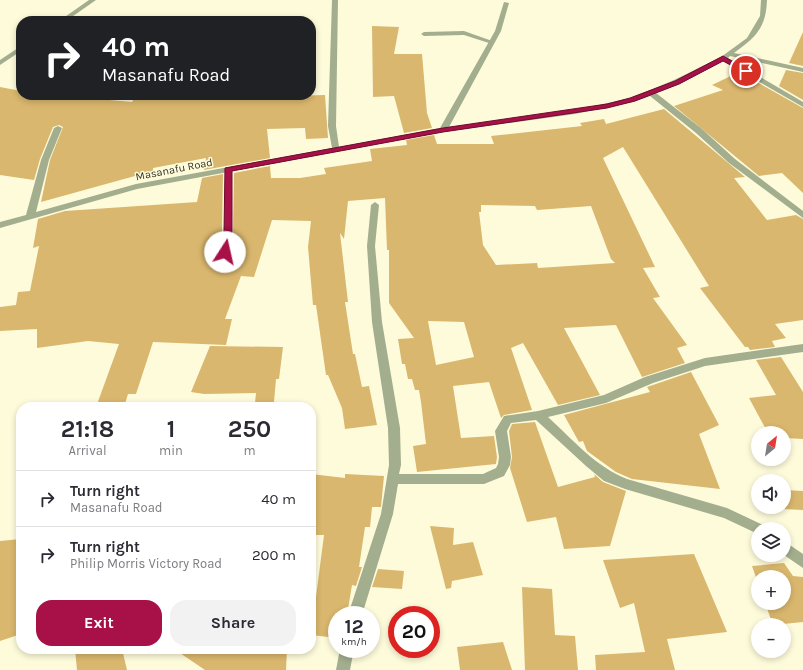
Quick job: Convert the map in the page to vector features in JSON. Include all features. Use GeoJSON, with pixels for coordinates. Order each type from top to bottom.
{"type":"FeatureCollection","features":[{"type":"Feature","properties":{"kind":"street"},"geometry":{"type":"LineString","coordinates":[[69,16],[93,0]]}},
{"type":"Feature","properties":{"kind":"street"},"geometry":{"type":"LineString","coordinates":[[335,0],[332,126],[336,150]]}},
{"type":"Feature","properties":{"kind":"street","name":"Masanafu Road"},"geometry":{"type":"LineString","coordinates":[[0,225],[136,187],[443,130],[607,106],[652,93],[677,82],[726,56],[749,39],[763,16],[764,0]]}},
{"type":"Feature","properties":{"kind":"street"},"geometry":{"type":"LineString","coordinates":[[443,130],[498,30],[506,3]]}},
{"type":"Feature","properties":{"kind":"street"},"geometry":{"type":"LineString","coordinates":[[424,34],[464,33],[492,42]]}},
{"type":"Feature","properties":{"kind":"street"},"geometry":{"type":"LineString","coordinates":[[0,63],[16,52]]}},
{"type":"Feature","properties":{"kind":"street"},"geometry":{"type":"LineString","coordinates":[[726,56],[803,70]]}},
{"type":"Feature","properties":{"kind":"street"},"geometry":{"type":"LineString","coordinates":[[726,56],[803,105]]}},
{"type":"Feature","properties":{"kind":"street"},"geometry":{"type":"LineString","coordinates":[[652,93],[699,131],[732,161],[803,215]]}},
{"type":"Feature","properties":{"kind":"street"},"geometry":{"type":"LineString","coordinates":[[30,217],[45,160],[58,128]]}},
{"type":"Feature","properties":{"kind":"street"},"geometry":{"type":"LineString","coordinates":[[225,252],[228,231],[228,170]]}},
{"type":"Feature","properties":{"kind":"street"},"geometry":{"type":"LineString","coordinates":[[358,606],[387,514],[395,465],[394,428],[377,322],[371,246],[375,205]]}},
{"type":"Feature","properties":{"kind":"street"},"geometry":{"type":"LineString","coordinates":[[393,479],[484,479],[500,472],[504,466],[505,461],[501,431],[508,419],[538,415],[606,399],[649,380],[705,362],[803,348]]}},
{"type":"Feature","properties":{"kind":"street"},"geometry":{"type":"LineString","coordinates":[[538,415],[590,463],[608,477],[625,484],[728,513],[751,525]]}},
{"type":"Feature","properties":{"kind":"street"},"geometry":{"type":"LineString","coordinates":[[791,553],[803,562]]}},
{"type":"Feature","properties":{"kind":"street"},"geometry":{"type":"LineString","coordinates":[[343,670],[345,658]]}},
{"type":"Feature","properties":{"kind":"building"},"geometry":{"type":"Polygon","coordinates":[[[372,26],[399,27],[394,54],[422,54],[427,113],[432,128],[404,133],[394,96],[373,97],[372,26]]]}},
{"type":"Feature","properties":{"kind":"building"},"geometry":{"type":"Polygon","coordinates":[[[803,32],[803,66],[789,63],[803,32]]]}},
{"type":"Feature","properties":{"kind":"building"},"geometry":{"type":"Polygon","coordinates":[[[786,70],[803,73],[803,100],[779,86],[786,70]]]}},
{"type":"Feature","properties":{"kind":"building"},"geometry":{"type":"Polygon","coordinates":[[[739,72],[803,108],[803,193],[782,173],[759,176],[674,106],[723,90],[712,85],[739,72]]]}},
{"type":"Feature","properties":{"kind":"building"},"geometry":{"type":"Polygon","coordinates":[[[0,87],[16,90],[16,100],[109,100],[132,102],[133,100],[316,100],[316,95],[325,95],[328,138],[306,139],[305,128],[267,129],[270,158],[204,170],[206,158],[153,168],[153,171],[41,202],[50,160],[63,127],[59,125],[53,127],[40,159],[34,180],[0,175],[0,87]]]}},
{"type":"Feature","properties":{"kind":"building"},"geometry":{"type":"Polygon","coordinates":[[[664,109],[745,177],[734,178],[767,220],[796,215],[803,219],[803,320],[775,324],[786,338],[772,341],[775,347],[750,350],[748,347],[745,347],[700,288],[709,286],[623,147],[603,158],[655,267],[643,268],[660,297],[653,298],[687,345],[677,348],[685,363],[642,377],[616,325],[564,328],[600,395],[558,405],[523,343],[511,348],[532,410],[504,415],[501,418],[489,382],[453,386],[461,438],[494,436],[497,457],[496,464],[417,472],[413,446],[426,444],[421,402],[419,390],[415,390],[412,379],[408,379],[405,364],[402,364],[398,339],[414,338],[389,303],[389,250],[387,250],[385,198],[348,201],[344,239],[340,233],[348,302],[345,302],[353,354],[355,354],[362,387],[369,386],[377,425],[345,429],[342,408],[328,375],[326,375],[316,305],[313,305],[308,247],[311,221],[272,220],[254,277],[241,276],[225,319],[232,319],[226,345],[153,342],[136,394],[128,394],[126,402],[98,402],[119,344],[88,341],[37,348],[37,329],[0,331],[0,307],[16,305],[18,292],[30,291],[39,246],[33,248],[38,219],[65,211],[197,202],[202,178],[223,174],[222,231],[219,252],[226,256],[231,252],[233,231],[234,173],[270,166],[271,178],[300,178],[326,174],[324,168],[372,161],[370,149],[407,145],[406,140],[434,135],[437,144],[494,144],[491,136],[582,126],[580,123],[604,119],[606,124],[664,109]],[[481,205],[481,212],[479,212],[483,245],[496,265],[537,263],[538,268],[615,263],[611,259],[591,206],[537,210],[535,206],[481,205]],[[428,321],[436,365],[474,357],[464,322],[428,321]]]}},
{"type":"Feature","properties":{"kind":"building"},"geometry":{"type":"Polygon","coordinates":[[[210,346],[283,347],[279,379],[276,379],[274,402],[255,402],[256,393],[204,394],[191,392],[210,346]]]}},
{"type":"Feature","properties":{"kind":"building"},"geometry":{"type":"Polygon","coordinates":[[[781,357],[803,392],[803,439],[791,438],[791,426],[764,426],[749,398],[776,395],[756,360],[781,357]]]}},
{"type":"Feature","properties":{"kind":"building"},"geometry":{"type":"Polygon","coordinates":[[[691,372],[719,425],[699,434],[720,489],[632,479],[616,472],[587,451],[583,441],[579,442],[564,415],[650,392],[647,387],[691,372]]]}},
{"type":"Feature","properties":{"kind":"building"},"geometry":{"type":"Polygon","coordinates":[[[535,422],[558,487],[595,477],[594,474],[603,482],[626,491],[610,546],[564,549],[556,517],[527,522],[510,468],[512,457],[509,431],[512,424],[535,422]]]}},
{"type":"Feature","properties":{"kind":"building"},"geometry":{"type":"Polygon","coordinates":[[[345,474],[384,476],[381,507],[372,507],[370,527],[365,527],[359,567],[362,567],[356,586],[352,585],[348,606],[328,606],[328,637],[316,636],[316,597],[324,535],[316,535],[316,475],[345,478],[345,474]]]}},
{"type":"Feature","properties":{"kind":"building"},"geometry":{"type":"Polygon","coordinates":[[[791,490],[803,491],[803,510],[791,509],[791,490]]]}},
{"type":"Feature","properties":{"kind":"building"},"geometry":{"type":"Polygon","coordinates":[[[430,526],[454,528],[453,545],[473,542],[483,575],[452,581],[451,588],[446,589],[430,526]]]}},
{"type":"Feature","properties":{"kind":"building"},"geometry":{"type":"Polygon","coordinates":[[[16,539],[16,636],[0,641],[0,541],[16,539]]]}},
{"type":"Feature","properties":{"kind":"building"},"geometry":{"type":"Polygon","coordinates":[[[694,554],[727,632],[667,639],[675,670],[596,670],[595,655],[645,652],[634,603],[620,608],[603,560],[694,554]]]}},
{"type":"Feature","properties":{"kind":"building"},"geometry":{"type":"Polygon","coordinates":[[[784,563],[789,570],[753,570],[752,566],[784,563]]]}},
{"type":"Feature","properties":{"kind":"building"},"geometry":{"type":"Polygon","coordinates":[[[378,569],[404,571],[402,589],[372,587],[378,569]]]}},
{"type":"Feature","properties":{"kind":"building"},"geometry":{"type":"Polygon","coordinates":[[[791,573],[793,576],[803,577],[803,622],[791,623],[791,618],[770,618],[768,610],[791,610],[791,573]]]}},
{"type":"Feature","properties":{"kind":"building"},"geometry":{"type":"Polygon","coordinates":[[[522,587],[552,589],[555,635],[575,636],[578,670],[525,670],[522,587]]]}},
{"type":"Feature","properties":{"kind":"building"},"geometry":{"type":"Polygon","coordinates":[[[503,642],[512,670],[460,670],[457,647],[503,642]]]}},
{"type":"Feature","properties":{"kind":"building"},"geometry":{"type":"Polygon","coordinates":[[[75,654],[123,654],[127,670],[77,670],[75,654]]]}},
{"type":"Feature","properties":{"kind":"building"},"geometry":{"type":"Polygon","coordinates":[[[181,654],[287,654],[286,670],[205,670],[181,654]]]}},
{"type":"Feature","properties":{"kind":"route"},"geometry":{"type":"LineString","coordinates":[[225,252],[228,231],[228,170],[443,130],[506,122],[607,106],[633,100],[652,93],[723,58],[746,71]]}}]}
